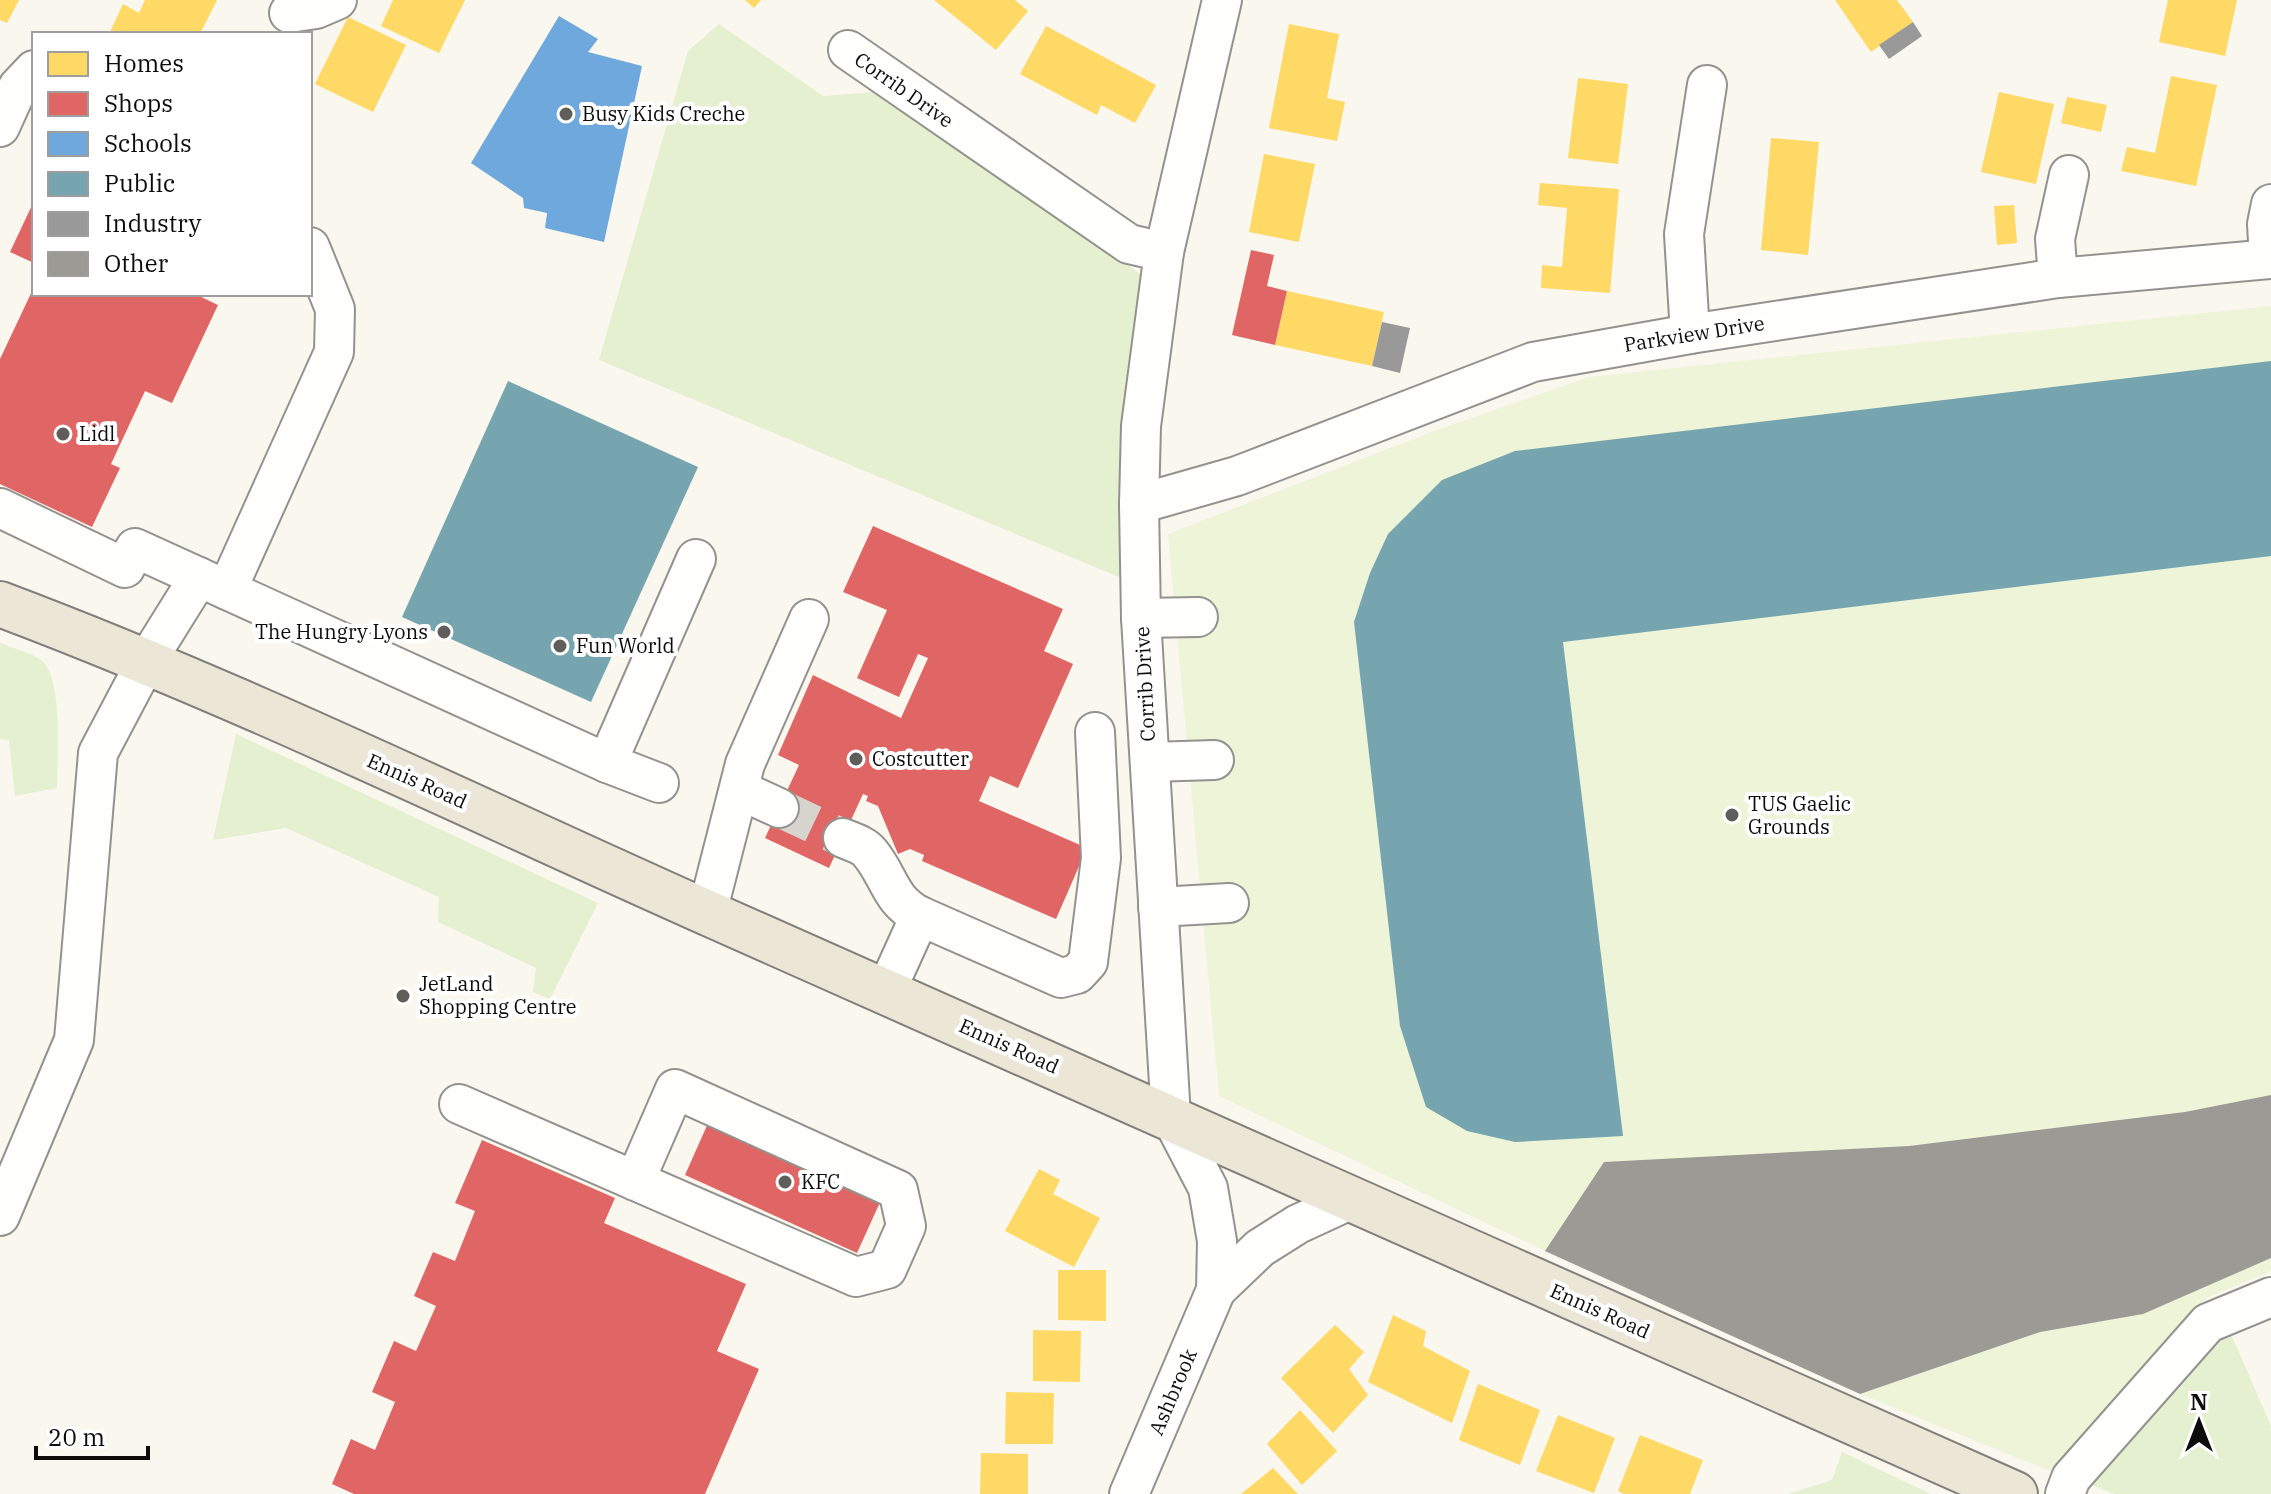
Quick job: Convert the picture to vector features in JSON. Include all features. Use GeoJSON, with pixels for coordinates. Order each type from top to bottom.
{"type":"FeatureCollection","features":[{"type":"Feature","properties":{"kind":"main road","name":"Ennis Road"},"geometry":{"type":"LineString","coordinates":[[0,604],[228,696],[707,913],[2015,1494]]}},
{"type":"Feature","properties":{"kind":"street"},"geometry":{"type":"LineString","coordinates":[[282,16],[316,9],[337,0]]}},
{"type":"Feature","properties":{"kind":"street","name":"Corrib Drive"},"geometry":{"type":"LineString","coordinates":[[1171,1117],[1141,618],[1141,426],[1164,252],[1222,0]]}},
{"type":"Feature","properties":{"kind":"street","name":"Corrib Drive"},"geometry":{"type":"LineString","coordinates":[[848,50],[1129,244],[1164,252]]}},
{"type":"Feature","properties":{"kind":"street"},"geometry":{"type":"LineString","coordinates":[[0,127],[18,87],[32,72]]}},
{"type":"Feature","properties":{"kind":"street"},"geometry":{"type":"LineString","coordinates":[[1690,334],[1684,234],[1707,85]]}},
{"type":"Feature","properties":{"kind":"street"},"geometry":{"type":"LineString","coordinates":[[2058,278],[2055,239],[2069,175]]}},
{"type":"Feature","properties":{"kind":"street"},"geometry":{"type":"LineString","coordinates":[[2270,259],[2267,224],[2271,204]]}},
{"type":"Feature","properties":{"kind":"street"},"geometry":{"type":"LineString","coordinates":[[0,1216],[74,1040],[98,753],[146,662],[213,584],[334,352],[335,309],[312,252]]}},
{"type":"Feature","properties":{"kind":"street","name":"Parkview Drive"},"geometry":{"type":"LineString","coordinates":[[1139,504],[1237,476],[1533,362],[1690,334],[2058,278],[2270,259]]}},
{"type":"Feature","properties":{"kind":"street"},"geometry":{"type":"LineString","coordinates":[[0,508],[125,568],[135,548],[607,763],[659,783]]}},
{"type":"Feature","properties":{"kind":"street"},"geometry":{"type":"LineString","coordinates":[[607,763],[696,559]]}},
{"type":"Feature","properties":{"kind":"street"},"geometry":{"type":"LineString","coordinates":[[1141,618],[1198,617]]}},
{"type":"Feature","properties":{"kind":"street"},"geometry":{"type":"LineString","coordinates":[[707,913],[745,764],[809,619]]}},
{"type":"Feature","properties":{"kind":"street"},"geometry":{"type":"LineString","coordinates":[[843,838],[863,846],[870,853],[897,901],[920,916],[1061,978],[1077,974],[1088,962],[1101,858],[1095,732]]}},
{"type":"Feature","properties":{"kind":"street"},"geometry":{"type":"LineString","coordinates":[[1150,762],[1214,760]]}},
{"type":"Feature","properties":{"kind":"street"},"geometry":{"type":"LineString","coordinates":[[740,790],[779,808]]}},
{"type":"Feature","properties":{"kind":"street"},"geometry":{"type":"LineString","coordinates":[[1101,858],[1155,856]]}},
{"type":"Feature","properties":{"kind":"street"},"geometry":{"type":"LineString","coordinates":[[1158,907],[1229,903]]}},
{"type":"Feature","properties":{"kind":"street"},"geometry":{"type":"LineString","coordinates":[[886,991],[920,916]]}},
{"type":"Feature","properties":{"kind":"street"},"geometry":{"type":"LineString","coordinates":[[459,1104],[635,1181],[856,1277],[887,1269],[906,1226],[898,1190],[675,1089],[635,1181]]}},
{"type":"Feature","properties":{"kind":"street","name":"Ashbrook"},"geometry":{"type":"LineString","coordinates":[[1129,1494],[1216,1290],[1217,1241],[1208,1188],[1171,1117]]}},
{"type":"Feature","properties":{"kind":"street","name":"Ashbrook"},"geometry":{"type":"LineString","coordinates":[[1216,1290],[1260,1248],[1298,1224],[1350,1200]]}},
{"type":"Feature","properties":{"kind":"street"},"geometry":{"type":"LineString","coordinates":[[2065,1494],[2071,1478],[2208,1323],[2271,1297]]}},
{"type":"Feature","properties":{"kind":"green space"},"geometry":{"type":"Polygon","coordinates":[[[719,24],[823,96],[889,91],[1140,274],[1121,578],[599,360],[688,51],[719,24]]]}},
{"type":"Feature","properties":{"kind":"green space","name":"TUS Gaelic Grounds"},"geometry":{"type":"Polygon","coordinates":[[[2271,306],[2271,1271],[2206,1298],[2050,1471],[1860,1394],[1545,1251],[1219,1096],[1168,534],[1434,431],[1589,377],[2271,306]]]}},
{"type":"Feature","properties":{"kind":"green space"},"geometry":{"type":"Polygon","coordinates":[[[0,643],[37,657],[48,669],[58,720],[57,788],[15,796],[9,740],[0,739],[0,643]]]}},
{"type":"Feature","properties":{"kind":"green space"},"geometry":{"type":"Polygon","coordinates":[[[236,734],[598,903],[550,999],[533,992],[536,968],[438,922],[439,897],[286,828],[213,840],[236,734]]]}},
{"type":"Feature","properties":{"kind":"green space"},"geometry":{"type":"Polygon","coordinates":[[[2228,1327],[2271,1426],[2271,1494],[2115,1494],[2091,1485],[2228,1327]]]}},
{"type":"Feature","properties":{"kind":"green space"},"geometry":{"type":"Polygon","coordinates":[[[1842,1452],[1931,1494],[1788,1494],[1832,1480],[1842,1452]]]}},
{"type":"Feature","properties":{"kind":"building: Homes"},"geometry":{"type":"Polygon","coordinates":[[[0,0],[19,0],[7,23],[0,20],[0,0]]]}},
{"type":"Feature","properties":{"kind":"building: Homes"},"geometry":{"type":"Polygon","coordinates":[[[145,0],[217,0],[201,32],[110,32],[123,4],[139,13],[145,0]]]}},
{"type":"Feature","properties":{"kind":"building: Homes"},"geometry":{"type":"Polygon","coordinates":[[[393,0],[465,0],[439,53],[381,26],[393,0]]]}},
{"type":"Feature","properties":{"kind":"building: Homes"},"geometry":{"type":"Polygon","coordinates":[[[745,0],[761,0],[754,8],[745,0]]]}},
{"type":"Feature","properties":{"kind":"building: Homes"},"geometry":{"type":"Polygon","coordinates":[[[934,0],[1015,0],[1028,11],[996,50],[934,0]]]}},
{"type":"Feature","properties":{"kind":"building: Homes"},"geometry":{"type":"Polygon","coordinates":[[[1835,0],[1897,0],[1913,22],[1871,52],[1835,0]]]}},
{"type":"Feature","properties":{"kind":"building: Homes"},"geometry":{"type":"Polygon","coordinates":[[[2168,0],[2237,0],[2225,56],[2159,42],[2168,0]]]}},
{"type":"Feature","properties":{"kind":"building: Homes"},"geometry":{"type":"Polygon","coordinates":[[[348,17],[406,45],[373,112],[315,84],[348,17]]]}},
{"type":"Feature","properties":{"kind":"building: Homes"},"geometry":{"type":"Polygon","coordinates":[[[1289,24],[1339,34],[1327,98],[1345,102],[1337,141],[1269,128],[1289,24]]]}},
{"type":"Feature","properties":{"kind":"building: Homes"},"geometry":{"type":"Polygon","coordinates":[[[1046,26],[1156,85],[1135,123],[1101,105],[1097,115],[1020,74],[1046,26]]]}},
{"type":"Feature","properties":{"kind":"building: Homes"},"geometry":{"type":"Polygon","coordinates":[[[2171,76],[2217,85],[2196,186],[2121,171],[2127,147],[2155,153],[2171,76]]]}},
{"type":"Feature","properties":{"kind":"building: Homes"},"geometry":{"type":"Polygon","coordinates":[[[1578,78],[1628,84],[1618,164],[1568,158],[1578,78]]]}},
{"type":"Feature","properties":{"kind":"building: Homes"},"geometry":{"type":"Polygon","coordinates":[[[1999,92],[2054,104],[2036,184],[1981,172],[1999,92]]]}},
{"type":"Feature","properties":{"kind":"building: Homes"},"geometry":{"type":"Polygon","coordinates":[[[2067,97],[2107,105],[2101,132],[2061,123],[2067,97]]]}},
{"type":"Feature","properties":{"kind":"building: Homes"},"geometry":{"type":"Polygon","coordinates":[[[1771,138],[1819,142],[1808,255],[1761,250],[1771,138]]]}},
{"type":"Feature","properties":{"kind":"building: Homes"},"geometry":{"type":"Polygon","coordinates":[[[1264,154],[1315,164],[1299,242],[1249,232],[1264,154]]]}},
{"type":"Feature","properties":{"kind":"building: Homes"},"geometry":{"type":"Polygon","coordinates":[[[1540,183],[1619,189],[1610,293],[1541,288],[1542,265],[1562,267],[1567,208],[1538,205],[1540,183]]]}},
{"type":"Feature","properties":{"kind":"building: Homes"},"geometry":{"type":"Polygon","coordinates":[[[2014,205],[2017,243],[1997,245],[1994,206],[2014,205]]]}},
{"type":"Feature","properties":{"kind":"building: Homes"},"geometry":{"type":"Polygon","coordinates":[[[1287,291],[1384,312],[1372,366],[1275,345],[1287,291]]]}},
{"type":"Feature","properties":{"kind":"building: Homes"},"geometry":{"type":"Polygon","coordinates":[[[1039,1169],[1060,1180],[1053,1194],[1100,1218],[1074,1267],[1005,1231],[1039,1169]]]}},
{"type":"Feature","properties":{"kind":"building: Homes"},"geometry":{"type":"Polygon","coordinates":[[[1058,1270],[1106,1270],[1106,1321],[1058,1320],[1058,1270]]]}},
{"type":"Feature","properties":{"kind":"building: Homes"},"geometry":{"type":"Polygon","coordinates":[[[1393,1315],[1426,1331],[1423,1346],[1470,1371],[1452,1423],[1368,1382],[1393,1315]]]}},
{"type":"Feature","properties":{"kind":"building: Homes"},"geometry":{"type":"Polygon","coordinates":[[[1335,1325],[1364,1352],[1349,1369],[1368,1395],[1333,1433],[1281,1378],[1335,1325]]]}},
{"type":"Feature","properties":{"kind":"building: Homes"},"geometry":{"type":"Polygon","coordinates":[[[1033,1330],[1081,1331],[1080,1382],[1033,1381],[1033,1330]]]}},
{"type":"Feature","properties":{"kind":"building: Homes"},"geometry":{"type":"Polygon","coordinates":[[[1478,1384],[1540,1410],[1520,1465],[1459,1440],[1478,1384]]]}},
{"type":"Feature","properties":{"kind":"building: Homes"},"geometry":{"type":"Polygon","coordinates":[[[1006,1392],[1054,1393],[1053,1444],[1005,1444],[1006,1392]]]}},
{"type":"Feature","properties":{"kind":"building: Homes"},"geometry":{"type":"Polygon","coordinates":[[[1300,1410],[1337,1451],[1302,1485],[1267,1444],[1300,1410]]]}},
{"type":"Feature","properties":{"kind":"building: Homes"},"geometry":{"type":"Polygon","coordinates":[[[1558,1415],[1615,1438],[1594,1493],[1536,1471],[1558,1415]]]}},
{"type":"Feature","properties":{"kind":"building: Homes"},"geometry":{"type":"Polygon","coordinates":[[[1640,1435],[1703,1460],[1690,1494],[1624,1494],[1618,1491],[1640,1435]]]}},
{"type":"Feature","properties":{"kind":"building: Homes"},"geometry":{"type":"Polygon","coordinates":[[[981,1453],[1028,1454],[1028,1494],[980,1494],[981,1453]]]}},
{"type":"Feature","properties":{"kind":"building: Homes"},"geometry":{"type":"Polygon","coordinates":[[[1273,1468],[1298,1494],[1241,1494],[1273,1468]]]}},
{"type":"Feature","properties":{"kind":"building: Shops"},"geometry":{"type":"Polygon","coordinates":[[[32,205],[32,262],[10,252],[32,205]]]}},
{"type":"Feature","properties":{"kind":"building: Shops"},"geometry":{"type":"Polygon","coordinates":[[[1251,250],[1274,255],[1267,286],[1287,291],[1275,345],[1232,335],[1251,250]]]}},
{"type":"Feature","properties":{"kind":"building: Shops","name":"Lidl"},"geometry":{"type":"Polygon","coordinates":[[[32,291],[32,296],[199,296],[218,305],[172,403],[145,391],[111,464],[120,468],[92,527],[0,484],[0,359],[32,291]]]}},
{"type":"Feature","properties":{"kind":"building: Shops"},"geometry":{"type":"Polygon","coordinates":[[[873,526],[1063,609],[1044,651],[1073,664],[1018,788],[990,776],[979,801],[1087,848],[1056,919],[922,861],[924,855],[910,849],[898,854],[878,806],[866,801],[868,796],[863,794],[829,868],[765,838],[799,765],[778,755],[813,675],[901,718],[928,658],[918,654],[899,697],[857,678],[887,610],[843,592],[873,526]]]}},
{"type":"Feature","properties":{"kind":"building: Shops","name":"KFC"},"geometry":{"type":"Polygon","coordinates":[[[713,1112],[886,1189],[857,1253],[685,1175],[713,1112]]]}},
{"type":"Feature","properties":{"kind":"building: Shops"},"geometry":{"type":"Polygon","coordinates":[[[482,1140],[615,1198],[604,1223],[746,1284],[717,1351],[759,1369],[705,1494],[354,1494],[332,1484],[351,1439],[375,1450],[395,1402],[372,1392],[394,1341],[416,1351],[436,1306],[414,1296],[433,1252],[455,1261],[475,1211],[455,1203],[482,1140]]]}},
{"type":"Feature","properties":{"kind":"building: Schools","name":"Busy Kids Creche"},"geometry":{"type":"Polygon","coordinates":[[[559,16],[598,39],[588,52],[642,66],[604,242],[545,228],[547,213],[524,208],[523,198],[471,163],[559,16]]]}},
{"type":"Feature","properties":{"kind":"building: Public"},"geometry":{"type":"Polygon","coordinates":[[[2271,361],[2271,556],[1563,642],[1623,1136],[1515,1142],[1467,1131],[1426,1107],[1400,1026],[1354,622],[1370,573],[1388,534],[1442,480],[1515,451],[2271,361]]]}},
{"type":"Feature","properties":{"kind":"building: Public"},"geometry":{"type":"Polygon","coordinates":[[[508,381],[698,467],[591,702],[402,617],[508,381]]]}},
{"type":"Feature","properties":{"kind":"building: Industry"},"geometry":{"type":"Polygon","coordinates":[[[1913,22],[1922,36],[1889,59],[1879,45],[1913,22]]]}},
{"type":"Feature","properties":{"kind":"building: Industry"},"geometry":{"type":"Polygon","coordinates":[[[1382,322],[1410,328],[1400,373],[1372,366],[1382,322]]]}},
{"type":"Feature","properties":{"kind":"building: Other"},"geometry":{"type":"Polygon","coordinates":[[[2271,1095],[2271,1258],[2143,1314],[2040,1332],[1860,1394],[1545,1251],[1604,1162],[1909,1146],[2185,1112],[2271,1095]]]}},
{"type":"Feature","properties":{"kind":"tunnel"},"geometry":{"type":"LineString","coordinates":[[779,808],[843,838]]}},
{"type":"Feature","properties":{"kind":"place","name":"Busy Kids Creche"},"geometry":{"type":"Point","coordinates":[566,114]}},
{"type":"Feature","properties":{"kind":"place","name":"Lidl"},"geometry":{"type":"Point","coordinates":[63,434]}},
{"type":"Feature","properties":{"kind":"place","name":"The Hungry Lyons"},"geometry":{"type":"Point","coordinates":[444,632]}},
{"type":"Feature","properties":{"kind":"place","name":"Fun World"},"geometry":{"type":"Point","coordinates":[560,646]}},
{"type":"Feature","properties":{"kind":"place","name":"Costcutter"},"geometry":{"type":"Point","coordinates":[856,759]}},
{"type":"Feature","properties":{"kind":"place","name":"TUS Gaelic Grounds"},"geometry":{"type":"Point","coordinates":[1732,815]}},
{"type":"Feature","properties":{"kind":"place","name":"JetLand Shopping Centre"},"geometry":{"type":"Point","coordinates":[403,996]}},
{"type":"Feature","properties":{"kind":"place","name":"KFC"},"geometry":{"type":"Point","coordinates":[785,1182]}}]}
